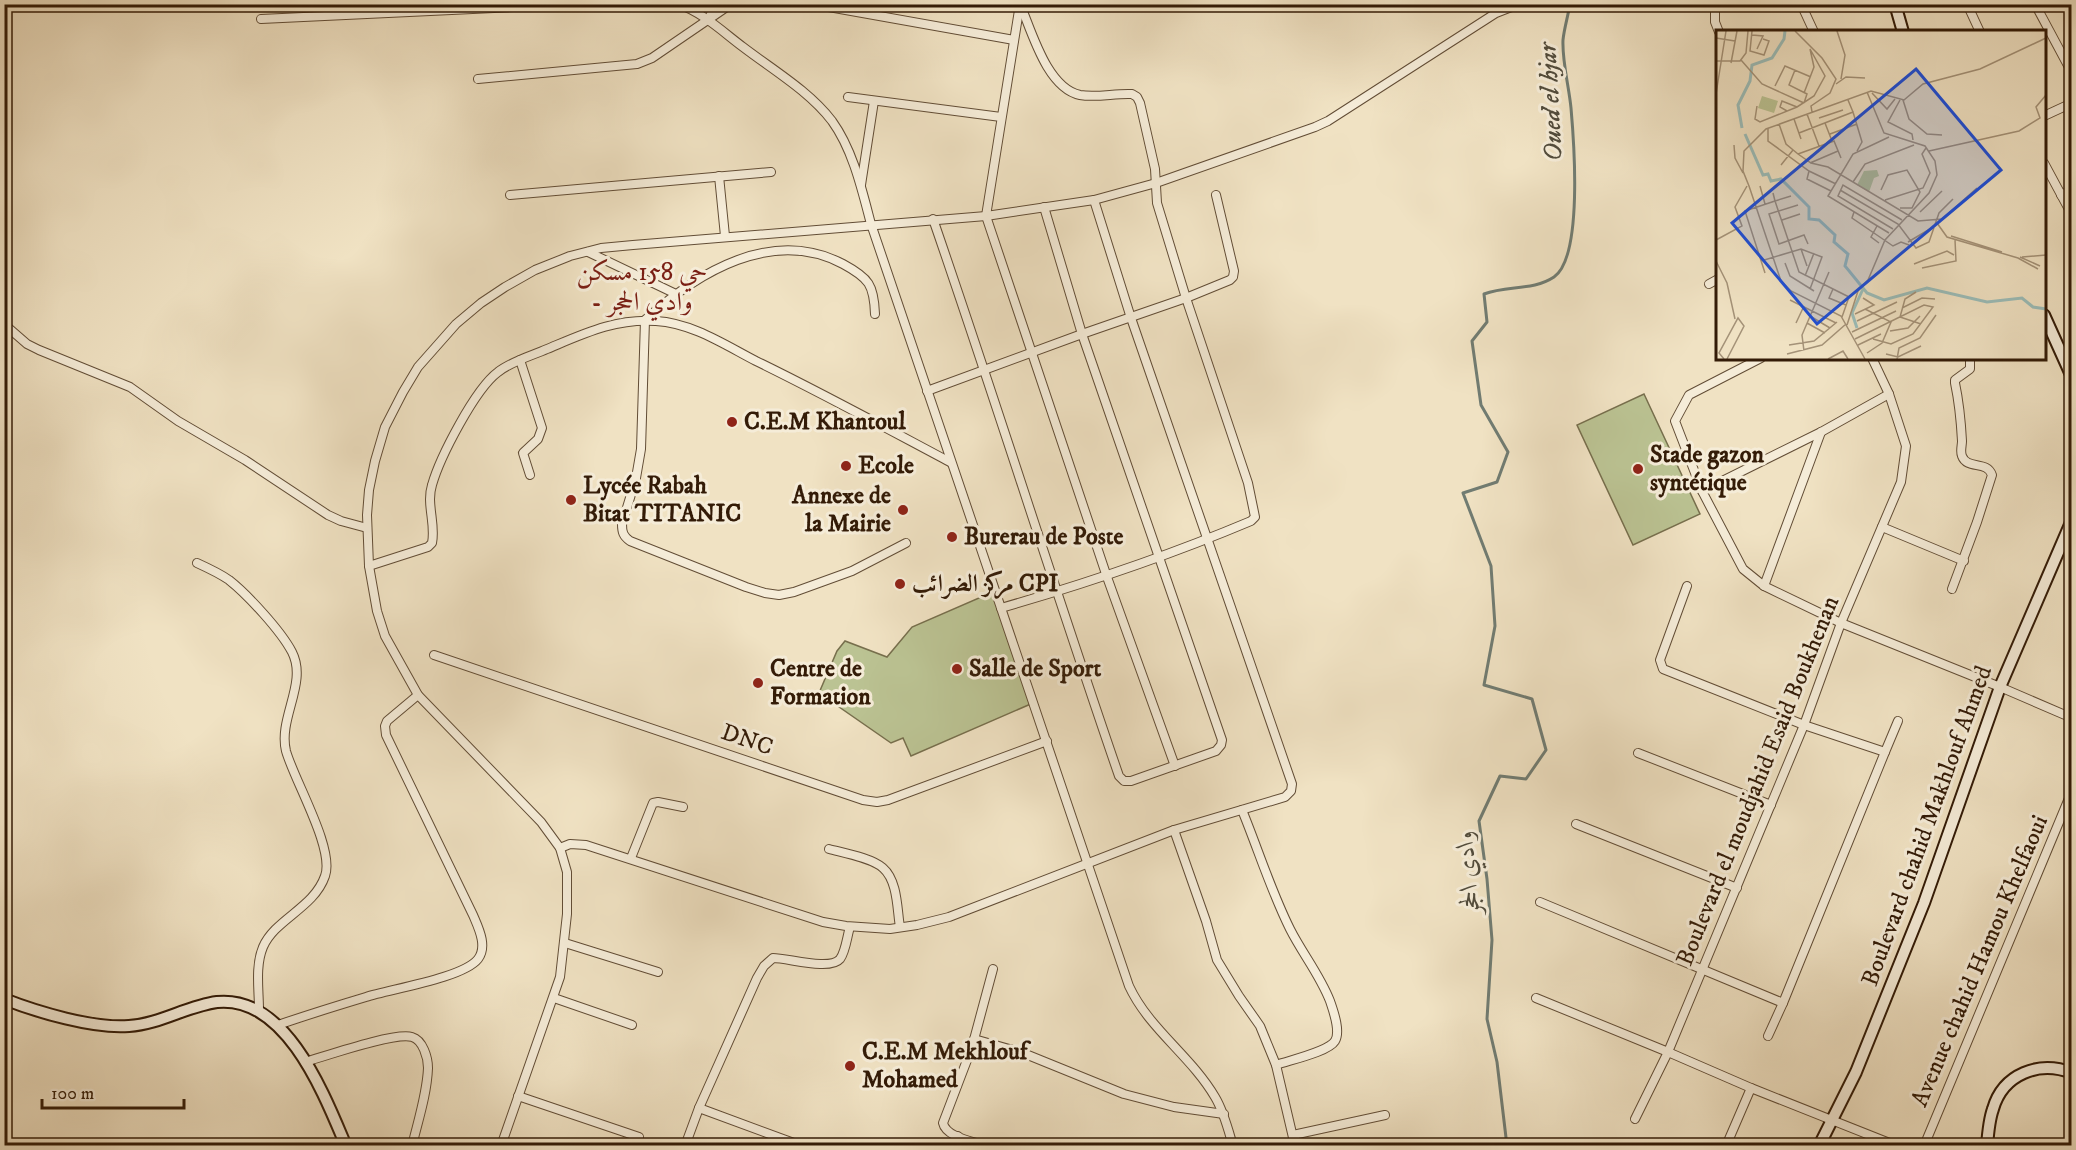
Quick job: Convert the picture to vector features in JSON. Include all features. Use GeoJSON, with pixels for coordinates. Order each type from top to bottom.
{"type":"FeatureCollection","features":[{"type":"Feature","properties":{"kind":"main road"},"geometry":{"type":"LineString","coordinates":[[1895,4],[1902,30]]}},
{"type":"Feature","properties":{"kind":"main road"},"geometry":{"type":"LineString","coordinates":[[2046,319],[2072,377]]}},
{"type":"Feature","properties":{"kind":"main road","name":"Boulevard chahid Makhlouf Ahmed"},"geometry":{"type":"LineString","coordinates":[[1819,1146],[1856,1072],[1924,903],[2000,687],[2072,520]]}},
{"type":"Feature","properties":{"kind":"main road"},"geometry":{"type":"LineString","coordinates":[[4,999],[71,1019],[113,1026],[148,1023],[220,1002],[246,1005],[259,1011],[278,1026],[305,1062],[319,1086],[346,1146]]}},
{"type":"Feature","properties":{"kind":"main road"},"geometry":{"type":"LineString","coordinates":[[1987,1146],[1993,1107],[2002,1090],[2014,1078],[2029,1070],[2047,1067],[2072,1073]]}},
{"type":"Feature","properties":{"kind":"street"},"geometry":{"type":"LineString","coordinates":[[261,19],[577,4]]}},
{"type":"Feature","properties":{"kind":"street"},"geometry":{"type":"LineString","coordinates":[[678,4],[692,10],[819,106],[833,122],[843,140],[861,186],[871,224],[950,462],[1129,986],[1152,1022],[1209,1087],[1224,1114],[1233,1146]]}},
{"type":"Feature","properties":{"kind":"street"},"geometry":{"type":"LineString","coordinates":[[707,4],[707,21]]}},
{"type":"Feature","properties":{"kind":"street"},"geometry":{"type":"LineString","coordinates":[[707,21],[716,4]]}},
{"type":"Feature","properties":{"kind":"street"},"geometry":{"type":"LineString","coordinates":[[478,79],[637,64],[652,58],[730,4]]}},
{"type":"Feature","properties":{"kind":"street"},"geometry":{"type":"LineString","coordinates":[[812,4],[1014,40]]}},
{"type":"Feature","properties":{"kind":"street"},"geometry":{"type":"LineString","coordinates":[[1020,4],[986,216],[1107,577],[1175,766]]}},
{"type":"Feature","properties":{"kind":"street"},"geometry":{"type":"LineString","coordinates":[[1001,608],[1107,577],[1158,559],[1251,521],[1255,513],[1248,483],[1157,203],[1154,163],[1140,103],[1137,97],[1128,94],[1085,95],[1072,92],[1062,86],[1047,66],[1020,4]]}},
{"type":"Feature","properties":{"kind":"street"},"geometry":{"type":"LineString","coordinates":[[501,1146],[560,976],[565,943],[567,872],[560,848],[547,829],[519,797],[418,695],[385,636],[377,611],[369,566],[369,490],[375,460],[386,427],[418,367],[456,324],[505,287],[544,266],[601,248],[986,216],[1094,200],[1156,183],[1328,121],[1496,13],[1519,4]]}},
{"type":"Feature","properties":{"kind":"street"},"geometry":{"type":"LineString","coordinates":[[1715,4],[1715,22],[1718,30]]}},
{"type":"Feature","properties":{"kind":"street"},"geometry":{"type":"LineString","coordinates":[[1801,4],[1813,30]]}},
{"type":"Feature","properties":{"kind":"street"},"geometry":{"type":"LineString","coordinates":[[1967,4],[1979,30]]}},
{"type":"Feature","properties":{"kind":"street"},"geometry":{"type":"LineString","coordinates":[[2035,4],[2072,73]]}},
{"type":"Feature","properties":{"kind":"street"},"geometry":{"type":"LineString","coordinates":[[848,97],[1002,117]]}},
{"type":"Feature","properties":{"kind":"street"},"geometry":{"type":"LineString","coordinates":[[861,186],[874,100]]}},
{"type":"Feature","properties":{"kind":"street"},"geometry":{"type":"LineString","coordinates":[[2046,115],[2072,103]]}},
{"type":"Feature","properties":{"kind":"street"},"geometry":{"type":"LineString","coordinates":[[2046,167],[2072,215]]}},
{"type":"Feature","properties":{"kind":"street"},"geometry":{"type":"LineString","coordinates":[[510,195],[771,172]]}},
{"type":"Feature","properties":{"kind":"street"},"geometry":{"type":"LineString","coordinates":[[719,176],[724,236]]}},
{"type":"Feature","properties":{"kind":"street"},"geometry":{"type":"LineString","coordinates":[[2061,195],[2072,190]]}},
{"type":"Feature","properties":{"kind":"street"},"geometry":{"type":"LineString","coordinates":[[927,391],[1226,282],[1233,277],[1216,195]]}},
{"type":"Feature","properties":{"kind":"street"},"geometry":{"type":"LineString","coordinates":[[560,848],[570,844],[579,844],[631,858],[823,922],[866,929],[900,927],[949,916],[1174,830],[1285,797],[1291,791],[1292,787],[1209,539],[1131,318],[1094,200]]}},
{"type":"Feature","properties":{"kind":"street"},"geometry":{"type":"LineString","coordinates":[[933,219],[985,370],[1056,592],[1121,778],[1124,781],[1131,781],[1216,751],[1222,740],[1082,334],[1044,207]]}},
{"type":"Feature","properties":{"kind":"street"},"geometry":{"type":"LineString","coordinates":[[875,314],[872,286],[861,275],[826,256],[800,250],[774,251],[746,256],[722,266],[676,294],[645,320],[641,449],[636,478],[622,524],[622,535],[746,586],[776,595],[794,592],[852,571],[906,543]]}},
{"type":"Feature","properties":{"kind":"street"},"geometry":{"type":"LineString","coordinates":[[588,252],[676,294]]}},
{"type":"Feature","properties":{"kind":"street"},"geometry":{"type":"LineString","coordinates":[[1709,284],[1716,280]]}},
{"type":"Feature","properties":{"kind":"street"},"geometry":{"type":"LineString","coordinates":[[369,566],[397,559],[432,543],[430,494],[442,461],[456,433],[484,386],[501,370],[520,360],[598,327],[617,322],[645,320],[679,325],[703,334],[950,462]]}},
{"type":"Feature","properties":{"kind":"street"},"geometry":{"type":"LineString","coordinates":[[4,324],[27,344],[39,350],[130,387],[178,421],[245,460],[328,515],[368,528]]}},
{"type":"Feature","properties":{"kind":"street"},"geometry":{"type":"LineString","coordinates":[[520,360],[542,428],[538,439],[523,453],[530,475]]}},
{"type":"Feature","properties":{"kind":"street"},"geometry":{"type":"LineString","coordinates":[[1757,360],[1689,395],[1675,421],[1702,491],[1743,569],[1764,586],[1841,623],[2072,718]]}},
{"type":"Feature","properties":{"kind":"street","name":"Boulevard el moudjahid Esaid Boukhenan"},"geometry":{"type":"LineString","coordinates":[[1635,1119],[1704,971],[1804,725],[1841,623],[1901,482],[1906,446],[1889,394],[1873,360]]}},
{"type":"Feature","properties":{"kind":"street"},"geometry":{"type":"LineString","coordinates":[[1952,589],[1964,561],[1992,475],[1985,466],[1971,464],[1963,459],[1961,454],[1962,443],[1955,380],[1970,369],[1970,360]]}},
{"type":"Feature","properties":{"kind":"street"},"geometry":{"type":"LineString","coordinates":[[1702,491],[1821,432],[1889,394]]}},
{"type":"Feature","properties":{"kind":"street"},"geometry":{"type":"LineString","coordinates":[[1764,586],[1821,432]]}},
{"type":"Feature","properties":{"kind":"street"},"geometry":{"type":"LineString","coordinates":[[1882,527],[1964,561]]}},
{"type":"Feature","properties":{"kind":"street"},"geometry":{"type":"LineString","coordinates":[[197,563],[235,585],[278,631],[292,652],[297,670],[285,744],[326,854],[326,875],[316,893],[263,945],[259,963],[259,1011]]}},
{"type":"Feature","properties":{"kind":"street"},"geometry":{"type":"LineString","coordinates":[[1687,586],[1660,660],[1663,669],[1804,725],[1885,752]]}},
{"type":"Feature","properties":{"kind":"street","name":"DNC"},"geometry":{"type":"LineString","coordinates":[[434,654],[863,800],[877,802],[888,800],[1047,741]]}},
{"type":"Feature","properties":{"kind":"street"},"geometry":{"type":"LineString","coordinates":[[278,1026],[365,997],[435,979],[467,967],[481,954],[482,944],[473,915],[386,735],[387,721],[418,695]]}},
{"type":"Feature","properties":{"kind":"street"},"geometry":{"type":"LineString","coordinates":[[1768,1036],[1898,721]]}},
{"type":"Feature","properties":{"kind":"street"},"geometry":{"type":"LineString","coordinates":[[1638,753],[1771,805]]}},
{"type":"Feature","properties":{"kind":"street","name":"Avenue chahid Hamou Khelfaoui"},"geometry":{"type":"LineString","coordinates":[[1924,1146],[2072,790]]}},
{"type":"Feature","properties":{"kind":"street"},"geometry":{"type":"LineString","coordinates":[[631,858],[653,803],[684,807]]}},
{"type":"Feature","properties":{"kind":"street"},"geometry":{"type":"LineString","coordinates":[[1242,810],[1290,928],[1327,994],[1336,1025],[1337,1036],[1332,1044],[1276,1065]]}},
{"type":"Feature","properties":{"kind":"street"},"geometry":{"type":"LineString","coordinates":[[1576,824],[1737,888]]}},
{"type":"Feature","properties":{"kind":"street"},"geometry":{"type":"LineString","coordinates":[[1174,830],[1206,921],[1217,960],[1260,1026],[1276,1065],[1295,1146]]}},
{"type":"Feature","properties":{"kind":"street"},"geometry":{"type":"LineString","coordinates":[[829,849],[875,863],[883,868],[893,884],[900,927]]}},
{"type":"Feature","properties":{"kind":"street"},"geometry":{"type":"LineString","coordinates":[[1540,902],[1783,1003]]}},
{"type":"Feature","properties":{"kind":"street"},"geometry":{"type":"LineString","coordinates":[[685,1146],[699,1108],[764,966],[773,958],[820,964],[836,963],[841,957],[850,927]]}},
{"type":"Feature","properties":{"kind":"street"},"geometry":{"type":"LineString","coordinates":[[565,943],[658,972]]}},
{"type":"Feature","properties":{"kind":"street"},"geometry":{"type":"LineString","coordinates":[[985,1146],[948,1132],[943,1127],[943,1123],[974,1039],[993,969]]}},
{"type":"Feature","properties":{"kind":"street"},"geometry":{"type":"LineString","coordinates":[[554,998],[632,1025]]}},
{"type":"Feature","properties":{"kind":"street"},"geometry":{"type":"LineString","coordinates":[[1536,998],[1897,1146]]}},
{"type":"Feature","properties":{"kind":"street"},"geometry":{"type":"LineString","coordinates":[[305,1062],[387,1039],[411,1036],[417,1039],[425,1053],[428,1070],[412,1146]]}},
{"type":"Feature","properties":{"kind":"street"},"geometry":{"type":"LineString","coordinates":[[974,1039],[1023,1053],[1124,1094],[1174,1107],[1224,1114]]}},
{"type":"Feature","properties":{"kind":"street"},"geometry":{"type":"LineString","coordinates":[[1726,1146],[1751,1088]]}},
{"type":"Feature","properties":{"kind":"street"},"geometry":{"type":"LineString","coordinates":[[519,1096],[639,1137]]}},
{"type":"Feature","properties":{"kind":"street"},"geometry":{"type":"LineString","coordinates":[[699,1108],[802,1146]]}},
{"type":"Feature","properties":{"kind":"street"},"geometry":{"type":"LineString","coordinates":[[1293,1135],[1385,1115]]}},
{"type":"Feature","properties":{"kind":"street"},"geometry":{"type":"LineString","coordinates":[[955,1146],[958,1136]]}},
{"type":"Feature","properties":{"kind":"green space","name":"Stade gazon syntétique"},"geometry":{"type":"Polygon","coordinates":[[[1644,394],[1700,514],[1633,545],[1577,425],[1644,394]]]}},
{"type":"Feature","properties":{"kind":"green space","name":"Salle de Sport"},"geometry":{"type":"Polygon","coordinates":[[[995,591],[1033,703],[911,756],[903,738],[891,743],[819,693],[837,651],[845,641],[887,657],[912,627],[995,591]]]}},
{"type":"Feature","properties":{"kind":"waterway","name":"وادي الحجر"},"geometry":{"type":"LineString","coordinates":[[1507,1146],[1497,1062],[1487,1019],[1492,940],[1479,821],[1500,776],[1526,779],[1546,750],[1532,699],[1484,685],[1495,626],[1491,566],[1463,493],[1497,482],[1508,452],[1481,405],[1472,341],[1487,322],[1484,294],[1529,286],[1554,277],[1563,265],[1569,247],[1573,224],[1575,171],[1571,108],[1563,48],[1570,4]]}},
{"type":"Feature","properties":{"kind":"place","name":"C.E.M Khantoul"},"geometry":{"type":"Point","coordinates":[732,422]}},
{"type":"Feature","properties":{"kind":"place","name":"Ecole"},"geometry":{"type":"Point","coordinates":[846,466]}},
{"type":"Feature","properties":{"kind":"place","name":"Stade gazon syntétique"},"geometry":{"type":"Point","coordinates":[1638,469]}},
{"type":"Feature","properties":{"kind":"place","name":"Lycée Rabah Bitat TITANIC"},"geometry":{"type":"Point","coordinates":[571,500]}},
{"type":"Feature","properties":{"kind":"place","name":"Annexe de la Mairie"},"geometry":{"type":"Point","coordinates":[903,510]}},
{"type":"Feature","properties":{"kind":"place","name":"Burerau de Poste"},"geometry":{"type":"Point","coordinates":[952,537]}},
{"type":"Feature","properties":{"kind":"place","name":"مركز الضرائب CPI"},"geometry":{"type":"Point","coordinates":[900,584]}},
{"type":"Feature","properties":{"kind":"place","name":"Salle de Sport"},"geometry":{"type":"Point","coordinates":[957,669]}},
{"type":"Feature","properties":{"kind":"place","name":"Centre de Formation"},"geometry":{"type":"Point","coordinates":[758,683]}},
{"type":"Feature","properties":{"kind":"place","name":"C.E.M Mekhlouf Mohamed"},"geometry":{"type":"Point","coordinates":[850,1066]}},
{"type":"Feature","properties":{"kind":"district","name":"حي 158 مسكن - وادي الحجر"},"geometry":{"type":"Point","coordinates":[642,287]}},
{"type":"Feature","properties":{"kind":"water label","name":"Oued el hjar"},"geometry":{"type":"Point","coordinates":[1551,102]}}]}
